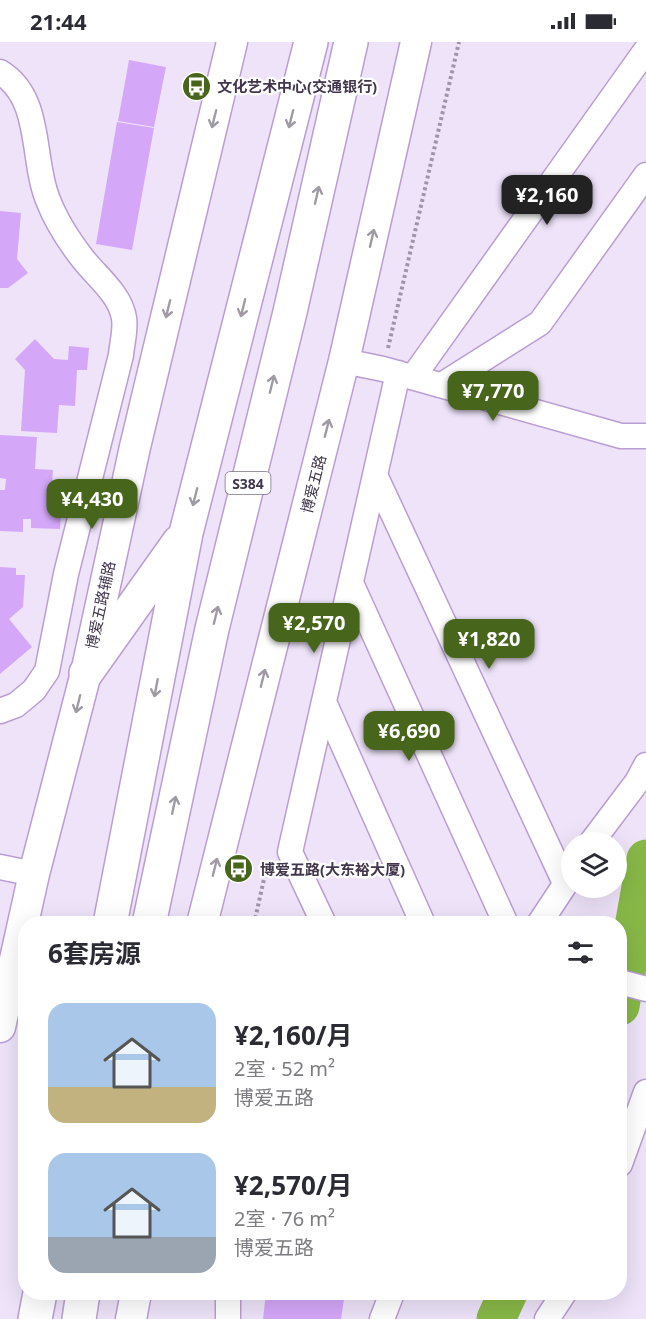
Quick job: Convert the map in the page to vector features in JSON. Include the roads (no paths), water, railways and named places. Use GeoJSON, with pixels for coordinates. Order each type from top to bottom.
{"type":"FeatureCollection","features":[{"type":"Feature","properties":{"kind":"highway"},"geometry":{"type":"LineString","coordinates":[[112,916],[186,533],[311,42]]}},
{"type":"Feature","properties":{"kind":"highway","name":"S384"},"geometry":{"type":"LineString","coordinates":[[151,916],[212,629],[290,312],[351,42]]}},
{"type":"Feature","properties":{"kind":"highway"},"geometry":{"type":"LineString","coordinates":[[86,673],[186,533]]}},
{"type":"Feature","properties":{"kind":"highway"},"geometry":{"type":"LineString","coordinates":[[36,1319],[39,1300]]}},
{"type":"Feature","properties":{"kind":"highway"},"geometry":{"type":"LineString","coordinates":[[79,1319],[82,1300]]}},
{"type":"Feature","properties":{"kind":"street","name":"博爱五路辅路"},"geometry":{"type":"LineString","coordinates":[[24,916],[86,673],[135,447],[232,42]]}},
{"type":"Feature","properties":{"kind":"street","name":"博爱五路"},"geometry":{"type":"LineString","coordinates":[[204,916],[344,361],[416,42]]}},
{"type":"Feature","properties":{"kind":"street"},"geometry":{"type":"LineString","coordinates":[[320,916],[290,852],[375,475],[406,375],[646,50]]}},
{"type":"Feature","properties":{"kind":"street"},"geometry":{"type":"LineString","coordinates":[[0,72],[19,89],[33,124],[36,153],[47,199],[82,258],[115,296],[124,318],[121,355],[66,574],[47,671],[34,690],[16,705],[0,711]]}},
{"type":"Feature","properties":{"kind":"street"},"geometry":{"type":"LineString","coordinates":[[442,385],[540,323],[646,176]]}},
{"type":"Feature","properties":{"kind":"street"},"geometry":{"type":"LineString","coordinates":[[344,361],[406,375],[621,436],[646,436]]}},
{"type":"Feature","properties":{"kind":"street"},"geometry":{"type":"LineString","coordinates":[[375,475],[561,863]]}},
{"type":"Feature","properties":{"kind":"street"},"geometry":{"type":"LineString","coordinates":[[351,583],[502,916]]}},
{"type":"Feature","properties":{"kind":"street"},"geometry":{"type":"LineString","coordinates":[[324,702],[419,916]]}},
{"type":"Feature","properties":{"kind":"street"},"geometry":{"type":"LineString","coordinates":[[599,832],[637,782],[646,765]]}},
{"type":"Feature","properties":{"kind":"street"},"geometry":{"type":"LineString","coordinates":[[0,867],[34,874]]}},
{"type":"Feature","properties":{"kind":"street"},"geometry":{"type":"LineString","coordinates":[[544,916],[561,889]]}},
{"type":"Feature","properties":{"kind":"street","name":"博爱五路辅路"},"geometry":{"type":"LineString","coordinates":[[1,1011],[18,940]]}},
{"type":"Feature","properties":{"kind":"street"},"geometry":{"type":"LineString","coordinates":[[627,984],[646,989]]}},
{"type":"Feature","properties":{"kind":"street"},"geometry":{"type":"LineString","coordinates":[[627,1147],[645,1102]]}},
{"type":"Feature","properties":{"kind":"street"},"geometry":{"type":"LineString","coordinates":[[124,1300],[126,1319]]}},
{"type":"Feature","properties":{"kind":"street"},"geometry":{"type":"LineString","coordinates":[[131,1319],[135,1300]]}},
{"type":"Feature","properties":{"kind":"street"},"geometry":{"type":"LineString","coordinates":[[228,1300],[228,1319]]}},
{"type":"Feature","properties":{"kind":"street"},"geometry":{"type":"LineString","coordinates":[[382,1319],[389,1300]]}},
{"type":"Feature","properties":{"kind":"street"},"geometry":{"type":"LineString","coordinates":[[547,1319],[559,1300]]}},
{"type":"Feature","properties":{"kind":"waterway"},"geometry":{"type":"LineString","coordinates":[[627,966],[646,859]]}},
{"type":"Feature","properties":{"kind":"waterway"},"geometry":{"type":"LineString","coordinates":[[496,1319],[505,1300]]}},
{"type":"Feature","properties":{"kind":"place","name":"文化艺术中心(交通银行)"},"geometry":{"type":"Point","coordinates":[196,86]}},
{"type":"Feature","properties":{"kind":"place","name":"博爱五路(大东裕大厦)"},"geometry":{"type":"Point","coordinates":[239,869]}}]}
